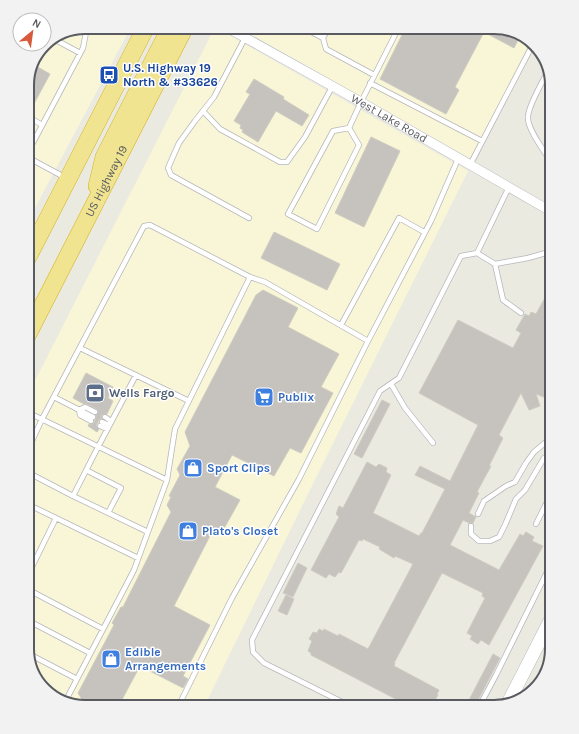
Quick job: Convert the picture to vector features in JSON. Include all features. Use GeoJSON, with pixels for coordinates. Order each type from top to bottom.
{"type":"FeatureCollection","features":[{"type":"Feature","properties":{"kind":"highway"},"geometry":{"type":"LineString","coordinates":[[34,246],[142,34]]}},
{"type":"Feature","properties":{"kind":"highway"},"geometry":{"type":"LineString","coordinates":[[91,211],[104,157],[166,34]]}},
{"type":"Feature","properties":{"kind":"highway","name":"US Highway 19"},"geometry":{"type":"LineString","coordinates":[[34,322],[181,34]]}},
{"type":"Feature","properties":{"kind":"street","name":"West Lake Road"},"geometry":{"type":"LineString","coordinates":[[238,34],[545,208]]}},
{"type":"Feature","properties":{"kind":"street"},"geometry":{"type":"LineString","coordinates":[[511,697],[545,631]]}},
{"type":"Feature","properties":{"kind":"lane"},"geometry":{"type":"LineString","coordinates":[[34,141],[83,48],[86,34]]}},
{"type":"Feature","properties":{"kind":"lane"},"geometry":{"type":"LineString","coordinates":[[315,34],[323,38]]}},
{"type":"Feature","properties":{"kind":"lane"},"geometry":{"type":"LineString","coordinates":[[325,34],[323,38],[326,49],[374,75]]}},
{"type":"Feature","properties":{"kind":"lane"},"geometry":{"type":"LineString","coordinates":[[349,128],[360,102],[394,34]]}},
{"type":"Feature","properties":{"kind":"lane"},"geometry":{"type":"LineString","coordinates":[[245,38],[214,97],[179,143],[168,168],[171,175],[249,218]]}},
{"type":"Feature","properties":{"kind":"lane"},"geometry":{"type":"LineString","coordinates":[[59,42],[80,53]]}},
{"type":"Feature","properties":{"kind":"lane"},"geometry":{"type":"LineString","coordinates":[[470,165],[530,49]]}},
{"type":"Feature","properties":{"kind":"lane"},"geometry":{"type":"LineString","coordinates":[[544,78],[532,103],[528,117],[532,131],[545,152]]}},
{"type":"Feature","properties":{"kind":"lane"},"geometry":{"type":"LineString","coordinates":[[370,83],[482,141]]}},
{"type":"Feature","properties":{"kind":"lane"},"geometry":{"type":"LineString","coordinates":[[203,111],[220,129],[280,162],[287,162],[305,137],[332,87]]}},
{"type":"Feature","properties":{"kind":"lane"},"geometry":{"type":"LineString","coordinates":[[34,120],[42,125]]}},
{"type":"Feature","properties":{"kind":"lane"},"geometry":{"type":"LineString","coordinates":[[349,128],[360,144],[317,229],[288,214],[333,131],[349,128]]}},
{"type":"Feature","properties":{"kind":"lane"},"geometry":{"type":"LineString","coordinates":[[181,700],[232,598],[300,479],[368,341],[431,221],[458,158]]}},
{"type":"Feature","properties":{"kind":"lane"},"geometry":{"type":"LineString","coordinates":[[34,159],[68,180]]}},
{"type":"Feature","properties":{"kind":"lane"},"geometry":{"type":"LineString","coordinates":[[477,253],[509,187]]}},
{"type":"Feature","properties":{"kind":"lane"},"geometry":{"type":"LineString","coordinates":[[341,325],[399,218],[424,232]]}},
{"type":"Feature","properties":{"kind":"lane"},"geometry":{"type":"LineString","coordinates":[[34,437],[144,226],[150,225],[250,277],[265,282],[368,341]]}},
{"type":"Feature","properties":{"kind":"lane"},"geometry":{"type":"LineString","coordinates":[[338,700],[264,663],[253,652],[252,640],[380,391],[399,378],[461,256],[477,253],[495,264],[545,253]]}},
{"type":"Feature","properties":{"kind":"lane"},"geometry":{"type":"LineString","coordinates":[[495,264],[503,300],[521,313]]}},
{"type":"Feature","properties":{"kind":"lane"},"geometry":{"type":"LineString","coordinates":[[68,697],[134,570],[167,480],[175,429],[250,277]]}},
{"type":"Feature","properties":{"kind":"lane"},"geometry":{"type":"LineString","coordinates":[[80,348],[189,401]]}},
{"type":"Feature","properties":{"kind":"lane"},"geometry":{"type":"LineString","coordinates":[[73,496],[136,375]]}},
{"type":"Feature","properties":{"kind":"lane"},"geometry":{"type":"LineString","coordinates":[[390,384],[405,408],[433,443]]}},
{"type":"Feature","properties":{"kind":"lane"},"geometry":{"type":"LineString","coordinates":[[54,397],[79,410],[80,415],[93,417],[85,407],[79,410]]}},
{"type":"Feature","properties":{"kind":"lane"},"geometry":{"type":"LineString","coordinates":[[34,415],[167,480]]}},
{"type":"Feature","properties":{"kind":"lane"},"geometry":{"type":"LineString","coordinates":[[109,425],[102,422],[109,425]]}},
{"type":"Feature","properties":{"kind":"lane"},"geometry":{"type":"LineString","coordinates":[[478,514],[484,501],[506,486],[515,482],[534,452],[545,443]]}},
{"type":"Feature","properties":{"kind":"lane"},"geometry":{"type":"LineString","coordinates":[[471,526],[471,534],[479,541],[490,541],[499,537],[516,499],[525,490],[545,458]]}},
{"type":"Feature","properties":{"kind":"lane"},"geometry":{"type":"LineString","coordinates":[[86,470],[121,488],[108,513]]}},
{"type":"Feature","properties":{"kind":"lane"},"geometry":{"type":"LineString","coordinates":[[34,476],[148,532]]}},
{"type":"Feature","properties":{"kind":"lane"},"geometry":{"type":"LineString","coordinates":[[536,524],[545,506]]}},
{"type":"Feature","properties":{"kind":"lane"},"geometry":{"type":"LineString","coordinates":[[34,507],[138,558]]}},
{"type":"Feature","properties":{"kind":"lane"},"geometry":{"type":"LineString","coordinates":[[34,563],[56,518]]}},
{"type":"Feature","properties":{"kind":"lane"},"geometry":{"type":"LineString","coordinates":[[483,700],[545,576]]}},
{"type":"Feature","properties":{"kind":"lane"},"geometry":{"type":"LineString","coordinates":[[34,593],[103,628]]}},
{"type":"Feature","properties":{"kind":"lane"},"geometry":{"type":"LineString","coordinates":[[34,624],[90,653]]}},
{"type":"Feature","properties":{"kind":"lane"},"geometry":{"type":"LineString","coordinates":[[35,657],[77,679]]}},
{"type":"Feature","properties":{"kind":"shaded area"},"geometry":{"type":"Polygon","coordinates":[[[85,34],[127,34],[34,210],[34,82],[36,72],[39,62],[45,54],[47,52],[52,52],[52,46],[66,38],[85,34]]]}},
{"type":"Feature","properties":{"kind":"shaded area"},"geometry":{"type":"Polygon","coordinates":[[[211,34],[227,34],[468,171],[207,700],[75,699],[62,695],[51,687],[39,672],[34,649],[34,382],[211,34]]]}},
{"type":"Feature","properties":{"kind":"shaded area"},"geometry":{"type":"Polygon","coordinates":[[[250,34],[497,34],[519,41],[529,48],[473,160],[250,34]]]}},
{"type":"Feature","properties":{"kind":"building"},"geometry":{"type":"Polygon","coordinates":[[[402,34],[483,34],[455,87],[459,90],[446,114],[380,79],[402,34]]]}},
{"type":"Feature","properties":{"kind":"building"},"geometry":{"type":"Polygon","coordinates":[[[488,34],[507,36],[518,40],[514,48],[488,34]]]}},
{"type":"Feature","properties":{"kind":"building"},"geometry":{"type":"Polygon","coordinates":[[[38,67],[50,74],[34,104],[34,82],[38,67]]]}},
{"type":"Feature","properties":{"kind":"building"},"geometry":{"type":"Polygon","coordinates":[[[254,79],[284,97],[283,99],[309,115],[302,126],[276,111],[258,142],[242,132],[243,130],[240,128],[241,125],[234,121],[250,94],[246,92],[254,79]]]}},
{"type":"Feature","properties":{"kind":"building"},"geometry":{"type":"Polygon","coordinates":[[[371,137],[400,151],[364,227],[335,213],[371,137]]]}},
{"type":"Feature","properties":{"kind":"building"},"geometry":{"type":"Polygon","coordinates":[[[274,232],[340,264],[327,290],[261,258],[274,232]]]}},
{"type":"Feature","properties":{"kind":"building"},"geometry":{"type":"Polygon","coordinates":[[[263,290],[298,308],[288,327],[339,354],[321,387],[333,393],[301,453],[290,448],[274,476],[232,455],[215,487],[240,500],[222,532],[214,528],[174,606],[210,625],[183,676],[188,679],[183,688],[140,666],[122,700],[82,700],[78,693],[114,625],[112,623],[121,607],[123,607],[171,512],[167,505],[171,497],[169,496],[180,475],[177,469],[190,446],[185,432],[256,295],[263,290]]]}},
{"type":"Feature","properties":{"kind":"building"},"geometry":{"type":"Polygon","coordinates":[[[545,298],[545,398],[536,394],[540,406],[529,410],[521,393],[499,435],[503,438],[489,466],[491,466],[477,492],[479,493],[469,513],[476,517],[473,523],[463,520],[450,545],[499,570],[520,534],[523,536],[526,532],[534,537],[532,541],[543,546],[489,645],[481,640],[478,644],[470,639],[472,636],[467,633],[485,598],[482,596],[483,593],[442,573],[394,663],[394,666],[439,690],[438,695],[435,700],[398,700],[311,655],[308,651],[312,641],[309,639],[313,632],[317,633],[319,629],[323,631],[324,629],[338,636],[339,634],[368,649],[413,564],[395,556],[394,558],[379,549],[380,547],[363,539],[362,541],[359,540],[341,573],[339,572],[335,577],[329,574],[326,578],[311,570],[339,517],[336,514],[339,506],[343,508],[367,462],[376,467],[379,464],[387,468],[386,472],[391,475],[373,513],[419,536],[422,533],[445,489],[415,475],[420,466],[450,481],[478,425],[419,393],[458,320],[513,348],[521,333],[516,330],[525,314],[529,316],[531,312],[536,314],[545,298]]]}},
{"type":"Feature","properties":{"kind":"building"},"geometry":{"type":"Polygon","coordinates":[[[86,373],[113,387],[108,398],[113,401],[107,414],[103,414],[101,416],[102,418],[96,426],[99,429],[97,432],[88,426],[89,424],[91,425],[94,423],[98,410],[73,398],[86,373]]]}},
{"type":"Feature","properties":{"kind":"building"},"geometry":{"type":"Polygon","coordinates":[[[382,400],[390,404],[362,458],[354,454],[382,400]]]}},
{"type":"Feature","properties":{"kind":"building"},"geometry":{"type":"Polygon","coordinates":[[[298,563],[307,568],[293,597],[283,593],[298,563]]]}},
{"type":"Feature","properties":{"kind":"building"},"geometry":{"type":"Polygon","coordinates":[[[286,595],[294,599],[287,615],[278,611],[286,595]]]}},
{"type":"Feature","properties":{"kind":"building"},"geometry":{"type":"Polygon","coordinates":[[[493,654],[500,658],[478,700],[469,700],[493,654]]]}},
{"type":"Feature","properties":{"kind":"place","name":"U.S. Highway 19 North & #33626"},"geometry":{"type":"Point","coordinates":[109,75]}},
{"type":"Feature","properties":{"kind":"place","name":"Wells Fargo"},"geometry":{"type":"Point","coordinates":[95,393]}},
{"type":"Feature","properties":{"kind":"place","name":"Publix"},"geometry":{"type":"Point","coordinates":[264,397]}},
{"type":"Feature","properties":{"kind":"place","name":"Sport Clips"},"geometry":{"type":"Point","coordinates":[193,468]}},
{"type":"Feature","properties":{"kind":"place","name":"Plato's Closet"},"geometry":{"type":"Point","coordinates":[188,531]}},
{"type":"Feature","properties":{"kind":"place","name":"Edible Arrangements"},"geometry":{"type":"Point","coordinates":[111,659]}}]}
